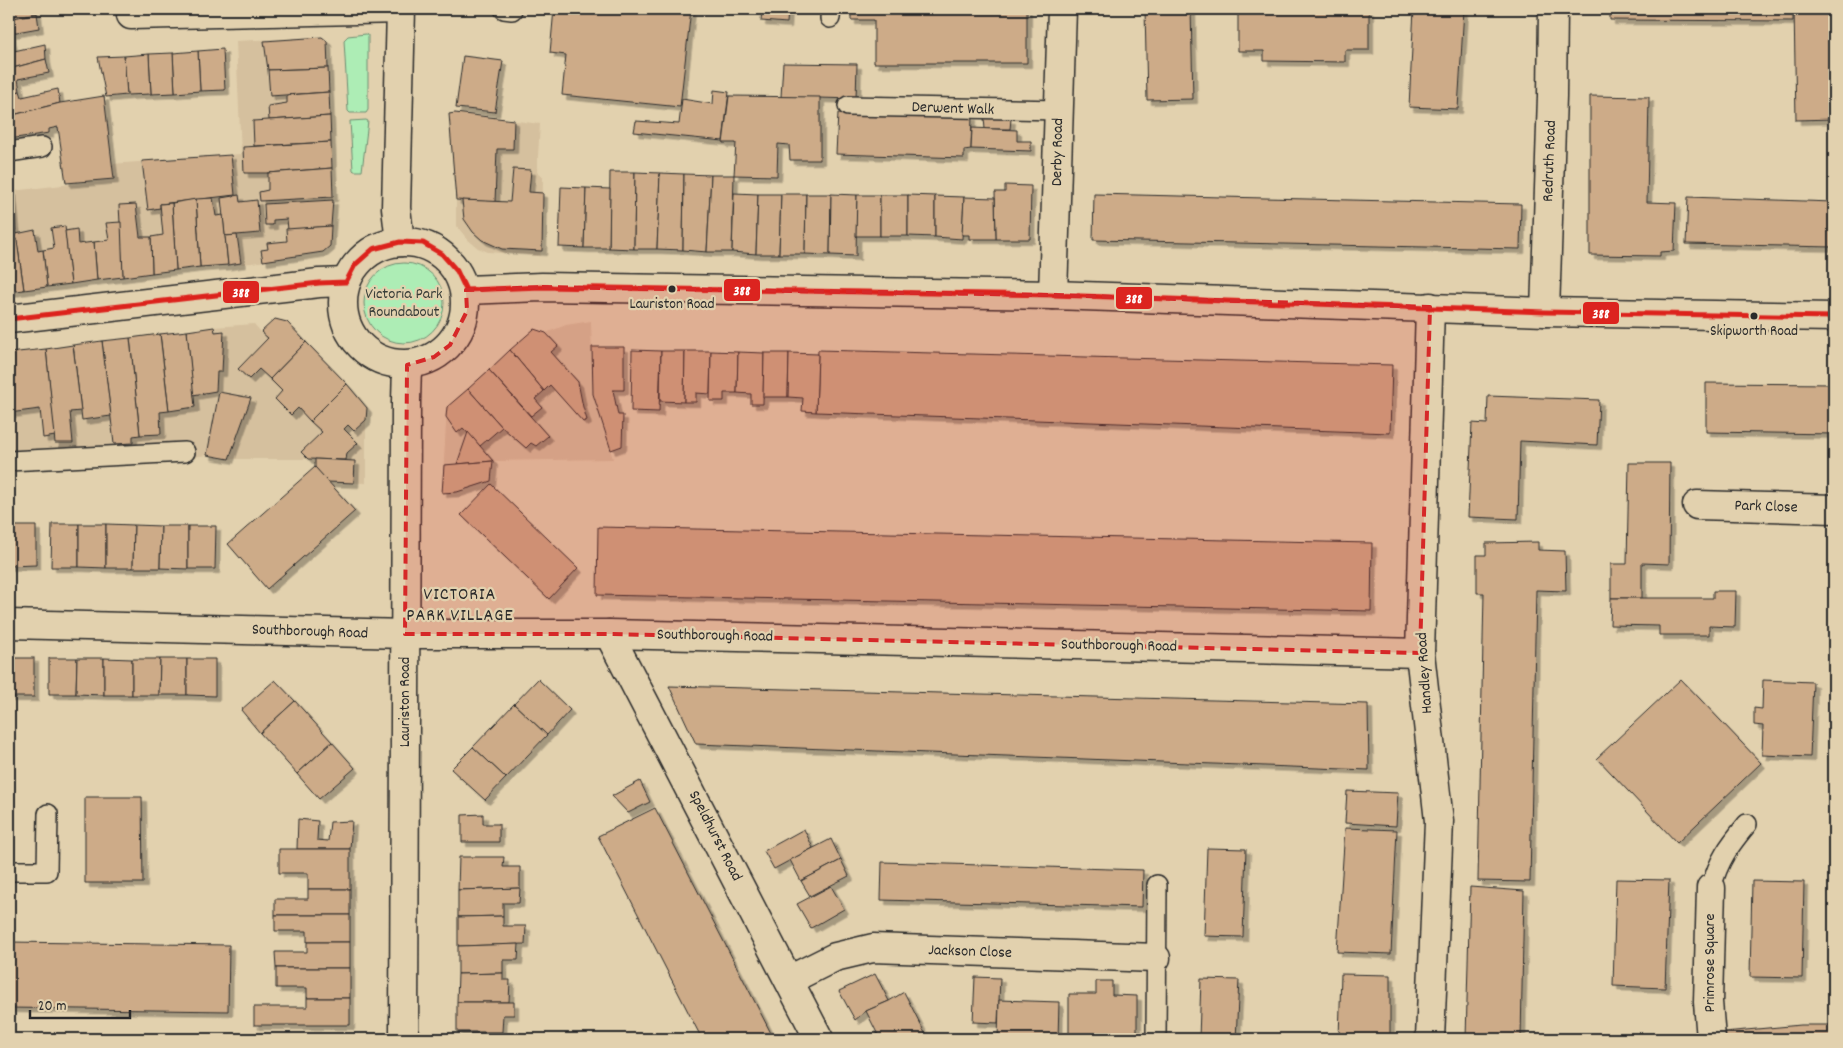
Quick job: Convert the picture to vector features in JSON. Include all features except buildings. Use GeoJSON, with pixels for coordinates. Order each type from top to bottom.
{"type":"FeatureCollection","features":[{"type":"Feature","properties":{"kind":"street"},"geometry":{"type":"LineString","coordinates":[[131,15],[402,9],[396,208],[400,242]]}},
{"type":"Feature","properties":{"kind":"street","name":"Derby Road"},"geometry":{"type":"LineString","coordinates":[[1053,295],[1062,9]]}},
{"type":"Feature","properties":{"kind":"street","name":"Redruth Road"},"geometry":{"type":"LineString","coordinates":[[1545,312],[1552,96],[1552,9]]}},
{"type":"Feature","properties":{"kind":"street"},"geometry":{"type":"LineString","coordinates":[[400,242],[422,243],[442,254],[457,271],[466,290],[466,311],[462,327],[450,345],[434,357],[408,365],[393,364],[366,352],[352,336],[343,315],[342,299],[346,282],[355,265],[373,249],[400,242]]}},
{"type":"Feature","properties":{"kind":"street"},"geometry":{"type":"LineString","coordinates":[[9,319],[319,283],[346,282]]}},
{"type":"Feature","properties":{"kind":"street"},"geometry":{"type":"LineString","coordinates":[[466,290],[552,287],[1053,295],[1545,312],[1834,317]]}},
{"type":"Feature","properties":{"kind":"street","name":"Handley Road"},"geometry":{"type":"LineString","coordinates":[[1430,307],[1420,653],[1439,821],[1430,1039]]}},
{"type":"Feature","properties":{"kind":"street","name":"Lauriston Road"},"geometry":{"type":"LineString","coordinates":[[404,1039],[406,402],[408,365]]}},
{"type":"Feature","properties":{"kind":"street","name":"Park Close"},"geometry":{"type":"LineString","coordinates":[[1697,505],[1834,509]]}},
{"type":"Feature","properties":{"kind":"street","name":"Southborough Road"},"geometry":{"type":"LineString","coordinates":[[9,624],[405,634],[609,634],[1420,653]]}},
{"type":"Feature","properties":{"kind":"street","name":"Speldhurst Road"},"geometry":{"type":"LineString","coordinates":[[609,634],[819,1039]]}},
{"type":"Feature","properties":{"kind":"street","name":"Primrose Square"},"geometry":{"type":"LineString","coordinates":[[1711,888],[1708,1002],[1712,1039]]}},
{"type":"Feature","properties":{"kind":"street","name":"Jackson Close"},"geometry":{"type":"LineString","coordinates":[[789,980],[835,957],[873,948],[1156,958]]}},
{"type":"Feature","properties":{"kind":"lane","name":"Derwent Walk"},"geometry":{"type":"LineString","coordinates":[[848,106],[1059,110]]}},
{"type":"Feature","properties":{"kind":"lane"},"geometry":{"type":"LineString","coordinates":[[9,152],[42,147]]}},
{"type":"Feature","properties":{"kind":"lane"},"geometry":{"type":"LineString","coordinates":[[9,461],[185,452]]}},
{"type":"Feature","properties":{"kind":"lane"},"geometry":{"type":"LineString","coordinates":[[9,871],[48,871],[48,814]]}},
{"type":"Feature","properties":{"kind":"lane"},"geometry":{"type":"LineString","coordinates":[[1711,888],[1716,869],[1727,849],[1747,824]]}},
{"type":"Feature","properties":{"kind":"lane"},"geometry":{"type":"LineString","coordinates":[[1156,1039],[1157,885]]}},
{"type":"Feature","properties":{"kind":"highlighted area"},"geometry":{"type":"Polygon","coordinates":[[[542,287],[1053,295],[1430,307],[1420,653],[609,634],[405,634],[407,365],[434,357],[450,345],[467,311],[466,290],[542,287]]]}},
{"type":"Feature","properties":{"kind":"shaded area"},"geometry":{"type":"Polygon","coordinates":[[[322,37],[327,41],[333,200],[330,246],[323,252],[252,263],[152,273],[9,292],[9,234],[16,233],[12,191],[114,179],[112,164],[241,154],[236,41],[322,37]]]}},
{"type":"Feature","properties":{"kind":"shaded area"},"geometry":{"type":"Polygon","coordinates":[[[455,113],[540,124],[537,172],[543,177],[542,245],[540,256],[488,252],[478,248],[467,239],[456,225],[456,200],[449,114],[455,113]]]}},
{"type":"Feature","properties":{"kind":"shaded area"},"geometry":{"type":"Polygon","coordinates":[[[275,319],[287,322],[347,384],[367,408],[366,483],[327,482],[315,467],[314,459],[229,459],[207,455],[186,458],[9,467],[9,353],[214,327],[254,324],[261,332],[275,319]]]}},
{"type":"Feature","properties":{"kind":"shaded area"},"geometry":{"type":"Polygon","coordinates":[[[591,321],[593,394],[613,459],[494,461],[491,481],[457,492],[442,493],[447,407],[534,329],[546,333],[566,325],[591,321]]]}},
{"type":"Feature","properties":{"kind":"green space"},"geometry":{"type":"Polygon","coordinates":[[[368,35],[368,110],[366,113],[350,113],[348,111],[344,40],[348,36],[368,35]]]}},
{"type":"Feature","properties":{"kind":"green space"},"geometry":{"type":"Polygon","coordinates":[[[350,121],[368,121],[362,171],[354,171],[350,121]]]}},
{"type":"Feature","properties":{"kind":"green space","name":"Victoria Park Roundabout"},"geometry":{"type":"Polygon","coordinates":[[[404,263],[419,266],[432,275],[441,288],[444,303],[441,318],[432,331],[419,340],[404,343],[389,340],[376,331],[367,318],[364,303],[367,288],[376,275],[389,266],[404,263]]]}},
{"type":"Feature","properties":{"kind":"transit line","name":"388"},"geometry":{"type":"LineString","coordinates":[[9,319],[319,283],[346,282],[355,265],[373,249],[400,242],[423,243],[442,254],[457,271],[466,290],[542,287],[1053,295],[1545,312],[1834,317]]}},
{"type":"Feature","properties":{"kind":"place","name":"Lauriston Road"},"geometry":{"type":"Point","coordinates":[672,289]}},
{"type":"Feature","properties":{"kind":"place","name":"Skipworth Road"},"geometry":{"type":"Point","coordinates":[1754,316]}},
{"type":"Feature","properties":{"kind":"district","name":"VICTORIA PARK VILLAGE"},"geometry":{"type":"Point","coordinates":[460,605]}}]}
